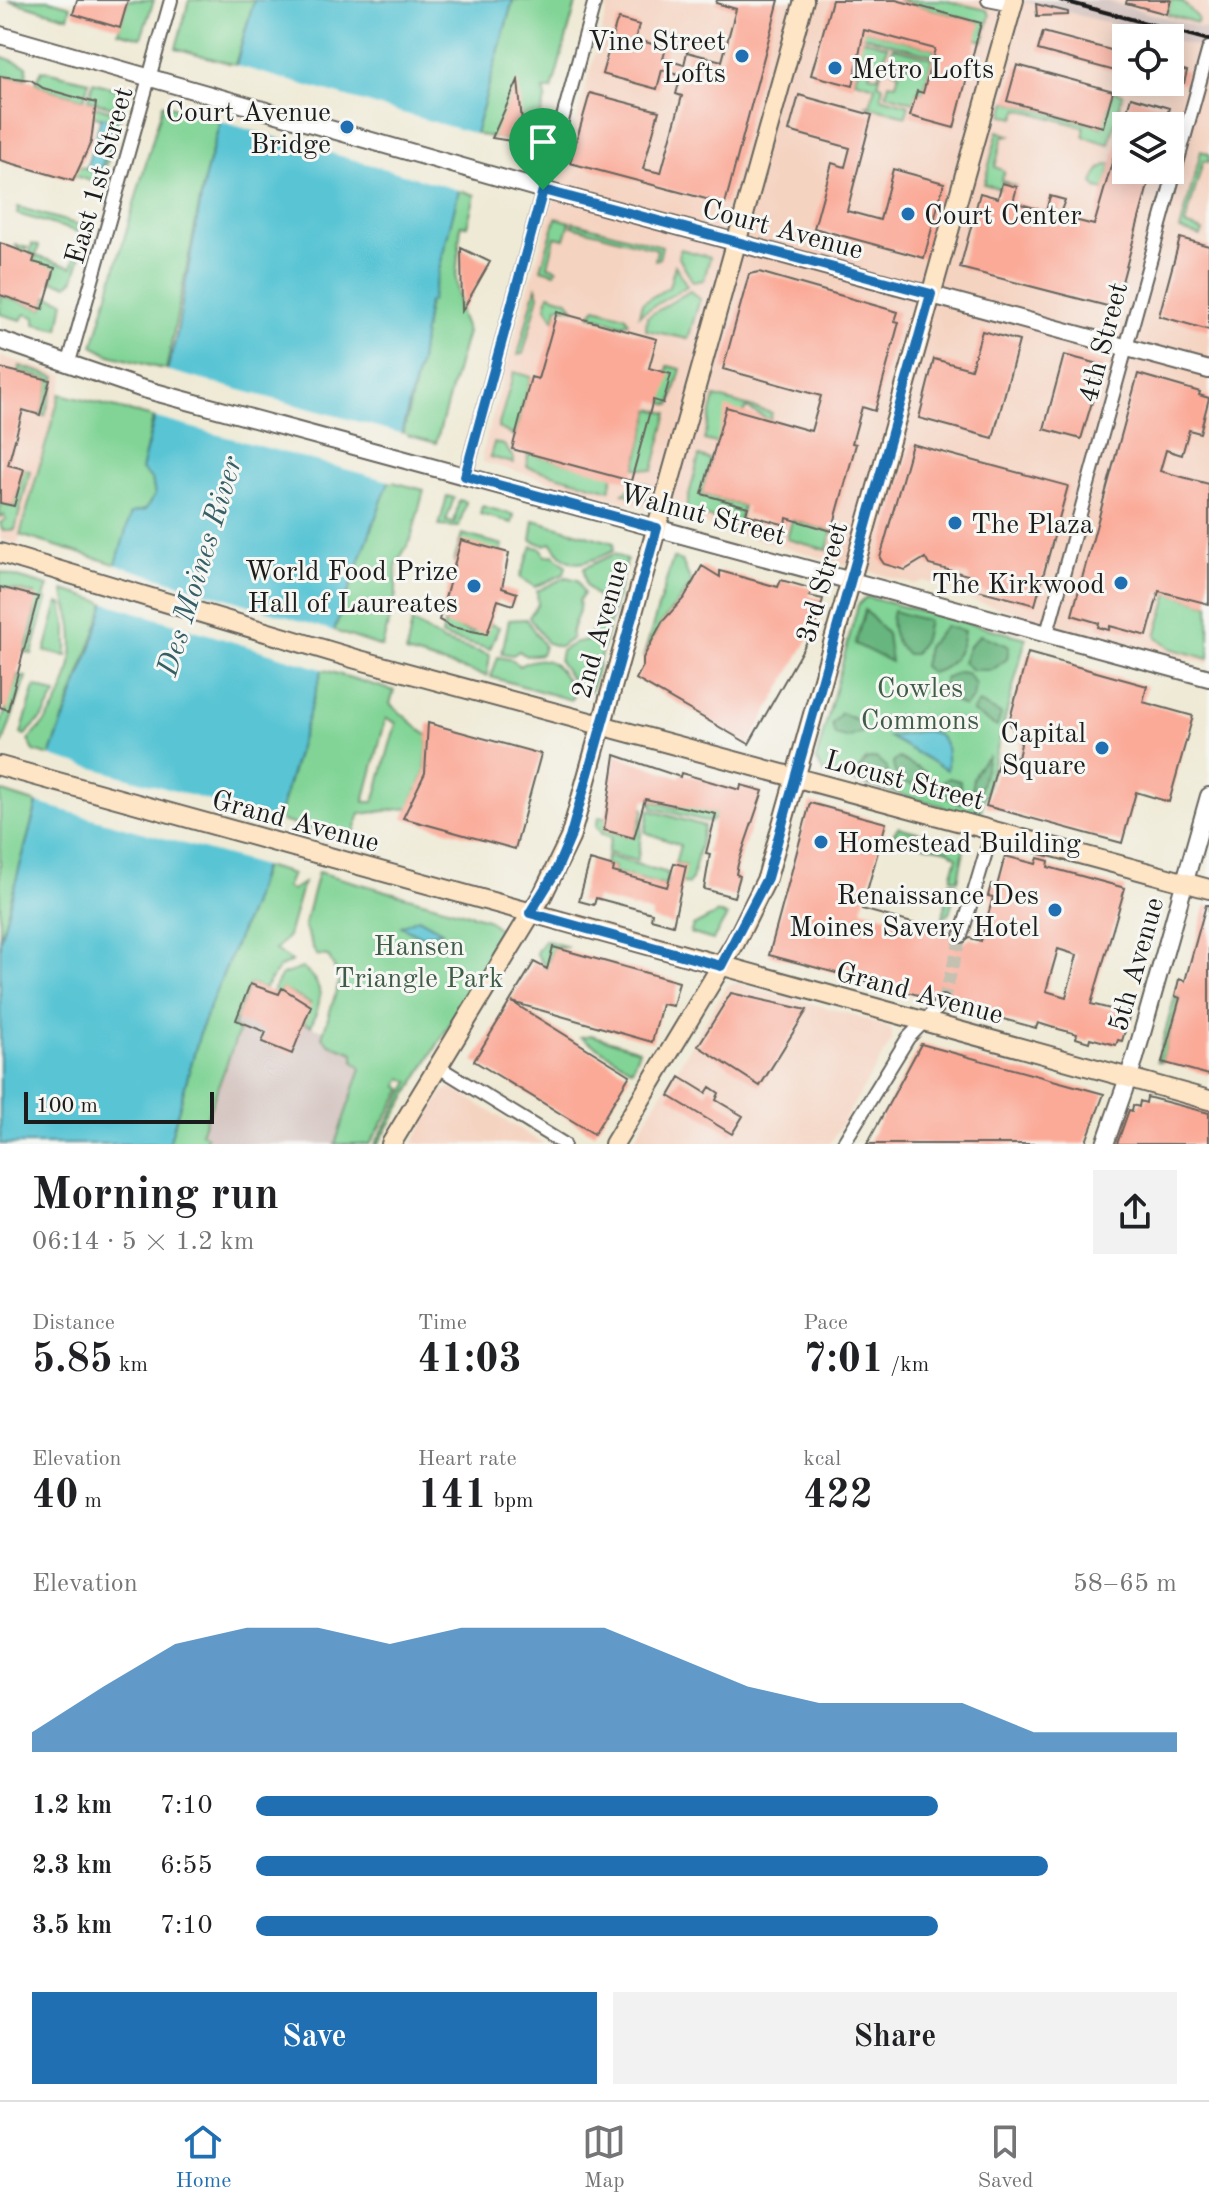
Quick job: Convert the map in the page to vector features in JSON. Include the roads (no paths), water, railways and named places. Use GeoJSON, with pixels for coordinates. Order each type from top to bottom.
{"type":"FeatureCollection","features":[{"type":"Feature","properties":{"kind":"main road","name":"2nd Avenue"},"geometry":{"type":"LineString","coordinates":[[391,1144],[556,871],[570,838],[804,0]]}},
{"type":"Feature","properties":{"kind":"main road","name":"3rd Street"},"geometry":{"type":"LineString","coordinates":[[614,1144],[721,966],[763,888],[1013,3]]}},
{"type":"Feature","properties":{"kind":"main road","name":"Locust Street"},"geometry":{"type":"LineString","coordinates":[[0,553],[356,659],[1209,889]]}},
{"type":"Feature","properties":{"kind":"main road","name":"Grand Avenue"},"geometry":{"type":"LineString","coordinates":[[0,766],[1209,1100]]}},
{"type":"Feature","properties":{"kind":"street","name":"East 1st Street"},"geometry":{"type":"LineString","coordinates":[[69,362],[171,0]]}},
{"type":"Feature","properties":{"kind":"street"},"geometry":{"type":"LineString","coordinates":[[465,476],[595,0]]}},
{"type":"Feature","properties":{"kind":"street"},"geometry":{"type":"LineString","coordinates":[[988,0],[1013,3]]}},
{"type":"Feature","properties":{"kind":"street","name":"Court Avenue"},"geometry":{"type":"LineString","coordinates":[[0,35],[543,190],[1209,370]]}},
{"type":"Feature","properties":{"kind":"street","name":"4th Street"},"geometry":{"type":"LineString","coordinates":[[1047,633],[1209,48]]}},
{"type":"Feature","properties":{"kind":"street","name":"Walnut Street"},"geometry":{"type":"LineString","coordinates":[[0,340],[140,388],[1209,678]]}},
{"type":"Feature","properties":{"kind":"street","name":"5th Avenue"},"geometry":{"type":"LineString","coordinates":[[1105,1144],[1129,1078],[1209,796]]}},
{"type":"Feature","properties":{"kind":"street"},"geometry":{"type":"LineString","coordinates":[[961,936],[992,832]]}},
{"type":"Feature","properties":{"kind":"street"},"geometry":{"type":"LineString","coordinates":[[843,1144],[895,1057],[943,1002]]}},
{"type":"Feature","properties":{"kind":"street"},"geometry":{"type":"LineString","coordinates":[[437,1066],[564,1144]]}},
{"type":"Feature","properties":{"kind":"water","name":"Des Moines River"},"geometry":{"type":"Polygon","coordinates":[[[254,0],[513,0],[431,302],[428,302],[420,361],[389,481],[334,631],[251,906],[202,1025],[169,1144],[0,1144],[0,940],[50,756],[92,646],[131,513],[145,510],[155,495],[152,479],[141,470],[176,337],[205,176],[254,0]]]}},
{"type":"Feature","properties":{"kind":"water"},"geometry":{"type":"Polygon","coordinates":[[[101,117],[115,121],[100,173],[86,169],[101,117]]]}},
{"type":"Feature","properties":{"kind":"water"},"geometry":{"type":"Polygon","coordinates":[[[923,731],[937,735],[945,743],[947,770],[889,737],[923,731]]]}},
{"type":"Feature","properties":{"kind":"water"},"geometry":{"type":"Polygon","coordinates":[[[418,918],[442,931],[420,936],[401,926],[418,918]]]}},
{"type":"Feature","properties":{"kind":"tunnel"},"geometry":{"type":"LineString","coordinates":[[943,1002],[961,936]]}},
{"type":"Feature","properties":{"kind":"railway"},"geometry":{"type":"LineString","coordinates":[[1060,0],[1209,40]]}},
{"type":"Feature","properties":{"kind":"place","name":"Vine Street Lofts"},"geometry":{"type":"Point","coordinates":[742,56]}},
{"type":"Feature","properties":{"kind":"place","name":"Metro Lofts"},"geometry":{"type":"Point","coordinates":[835,68]}},
{"type":"Feature","properties":{"kind":"place","name":"Court Avenue Bridge"},"geometry":{"type":"Point","coordinates":[347,127]}},
{"type":"Feature","properties":{"kind":"place","name":"Court Center"},"geometry":{"type":"Point","coordinates":[908,214]}},
{"type":"Feature","properties":{"kind":"place","name":"The Plaza"},"geometry":{"type":"Point","coordinates":[955,523]}},
{"type":"Feature","properties":{"kind":"place","name":"The Kirkwood"},"geometry":{"type":"Point","coordinates":[1121,583]}},
{"type":"Feature","properties":{"kind":"place","name":"World Food Prize Hall of Laureates"},"geometry":{"type":"Point","coordinates":[474,586]}},
{"type":"Feature","properties":{"kind":"place","name":"Capital Square"},"geometry":{"type":"Point","coordinates":[1102,748]}},
{"type":"Feature","properties":{"kind":"place","name":"Homestead Building"},"geometry":{"type":"Point","coordinates":[821,842]}},
{"type":"Feature","properties":{"kind":"place","name":"Renaissance Des Moines Savery Hotel"},"geometry":{"type":"Point","coordinates":[1055,910]}},
{"type":"Feature","properties":{"kind":"park label","name":"Cowles Commons"},"geometry":{"type":"Point","coordinates":[920,703]}},
{"type":"Feature","properties":{"kind":"park label","name":"Hansen Triangle Park"},"geometry":{"type":"Point","coordinates":[419,961]}}]}
